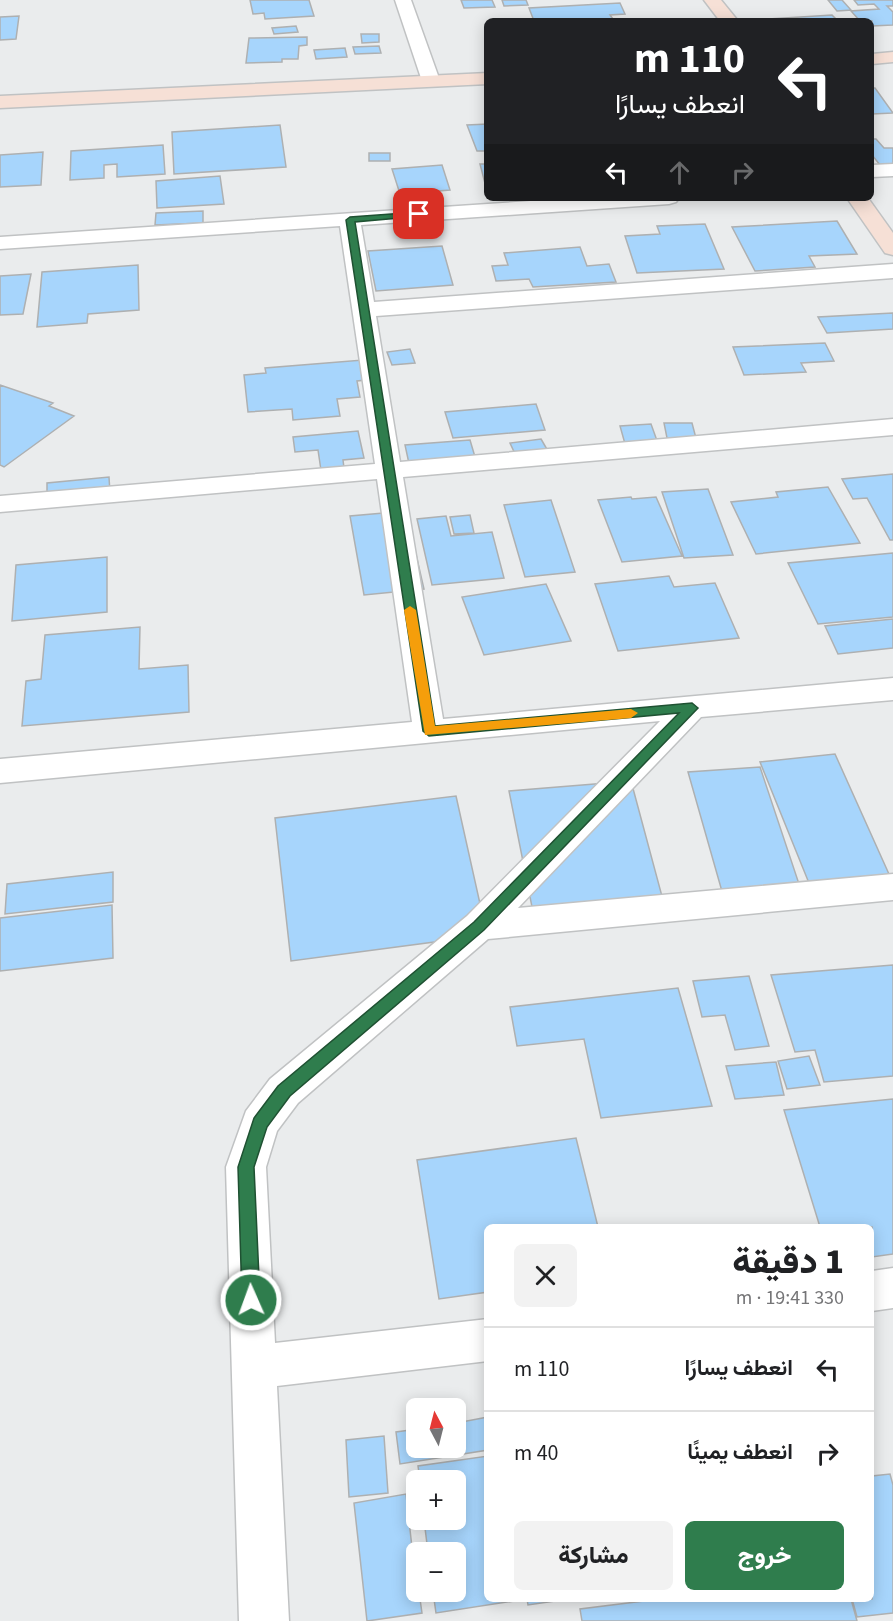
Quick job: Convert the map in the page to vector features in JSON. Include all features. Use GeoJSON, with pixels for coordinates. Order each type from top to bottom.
{"type":"FeatureCollection","features":[{"type":"Feature","properties":{"kind":"street"},"geometry":{"type":"LineString","coordinates":[[403,0],[431,81]]}},
{"type":"Feature","properties":{"kind":"street"},"geometry":{"type":"LineString","coordinates":[[712,0],[727,18]]}},
{"type":"Feature","properties":{"kind":"street"},"geometry":{"type":"LineString","coordinates":[[874,48],[893,46]]}},
{"type":"Feature","properties":{"kind":"street"},"geometry":{"type":"LineString","coordinates":[[874,59],[893,57]]}},
{"type":"Feature","properties":{"kind":"street"},"geometry":{"type":"LineString","coordinates":[[0,102],[484,78]]}},
{"type":"Feature","properties":{"kind":"street"},"geometry":{"type":"LineString","coordinates":[[874,171],[893,170]]}},
{"type":"Feature","properties":{"kind":"street"},"geometry":{"type":"LineString","coordinates":[[0,243],[626,201]]}},
{"type":"Feature","properties":{"kind":"street"},"geometry":{"type":"LineString","coordinates":[[859,201],[893,248]]}},
{"type":"Feature","properties":{"kind":"street"},"geometry":{"type":"LineString","coordinates":[[350,220],[429,731]]}},
{"type":"Feature","properties":{"kind":"street"},"geometry":{"type":"LineString","coordinates":[[364,310],[893,272]]}},
{"type":"Feature","properties":{"kind":"street"},"geometry":{"type":"LineString","coordinates":[[0,504],[893,427]]}},
{"type":"Feature","properties":{"kind":"street"},"geometry":{"type":"LineString","coordinates":[[0,771],[893,689]]}},
{"type":"Feature","properties":{"kind":"street"},"geometry":{"type":"LineString","coordinates":[[264,1621],[246,1167],[260,1123],[284,1091],[479,926],[692,708]]}},
{"type":"Feature","properties":{"kind":"street"},"geometry":{"type":"LineString","coordinates":[[479,926],[893,887]]}},
{"type":"Feature","properties":{"kind":"street"},"geometry":{"type":"LineString","coordinates":[[874,1291],[893,1288]]}},
{"type":"Feature","properties":{"kind":"street"},"geometry":{"type":"LineString","coordinates":[[253,1367],[484,1340]]}},
{"type":"Feature","properties":{"kind":"building"},"geometry":{"type":"Polygon","coordinates":[[[250,0],[309,0],[314,16],[265,19],[264,13],[253,14],[250,0]]]}},
{"type":"Feature","properties":{"kind":"building"},"geometry":{"type":"Polygon","coordinates":[[[461,0],[492,0],[495,7],[464,8],[461,0]]]}},
{"type":"Feature","properties":{"kind":"building"},"geometry":{"type":"Polygon","coordinates":[[[502,0],[526,0],[528,5],[504,6],[502,0]]]}},
{"type":"Feature","properties":{"kind":"building"},"geometry":{"type":"Polygon","coordinates":[[[828,0],[842,0],[851,10],[837,11],[828,0]]]}},
{"type":"Feature","properties":{"kind":"building"},"geometry":{"type":"Polygon","coordinates":[[[854,0],[893,0],[893,6],[887,6],[893,12],[893,25],[874,26],[874,18],[857,18],[851,11],[879,9],[874,4],[858,5],[854,0]]]}},
{"type":"Feature","properties":{"kind":"building"},"geometry":{"type":"Polygon","coordinates":[[[620,3],[625,14],[610,15],[612,18],[533,18],[529,8],[620,3]]]}},
{"type":"Feature","properties":{"kind":"building"},"geometry":{"type":"Polygon","coordinates":[[[832,15],[835,18],[786,18],[832,15]]]}},
{"type":"Feature","properties":{"kind":"building"},"geometry":{"type":"Polygon","coordinates":[[[19,16],[16,39],[0,40],[0,17],[19,16]]]}},
{"type":"Feature","properties":{"kind":"building"},"geometry":{"type":"Polygon","coordinates":[[[296,26],[298,32],[274,34],[272,28],[296,26]]]}},
{"type":"Feature","properties":{"kind":"building"},"geometry":{"type":"Polygon","coordinates":[[[361,34],[379,34],[379,42],[362,43],[361,34]]]}},
{"type":"Feature","properties":{"kind":"building"},"geometry":{"type":"Polygon","coordinates":[[[307,37],[307,45],[299,46],[298,59],[246,63],[249,38],[307,37]]]}},
{"type":"Feature","properties":{"kind":"building"},"geometry":{"type":"Polygon","coordinates":[[[379,46],[381,53],[355,54],[353,47],[379,46]]]}},
{"type":"Feature","properties":{"kind":"building"},"geometry":{"type":"Polygon","coordinates":[[[345,48],[347,57],[316,59],[314,50],[345,48]]]}},
{"type":"Feature","properties":{"kind":"building"},"geometry":{"type":"Polygon","coordinates":[[[874,88],[875,88],[893,113],[874,114],[874,88]]]}},
{"type":"Feature","properties":{"kind":"building"},"geometry":{"type":"Polygon","coordinates":[[[484,124],[484,151],[477,151],[467,125],[484,124]]]}},
{"type":"Feature","properties":{"kind":"building"},"geometry":{"type":"Polygon","coordinates":[[[280,125],[286,167],[174,174],[172,132],[280,125]]]}},
{"type":"Feature","properties":{"kind":"building"},"geometry":{"type":"Polygon","coordinates":[[[874,139],[884,148],[893,148],[893,164],[880,165],[874,158],[874,139]]]}},
{"type":"Feature","properties":{"kind":"building"},"geometry":{"type":"Polygon","coordinates":[[[163,145],[165,174],[117,177],[117,164],[104,165],[104,178],[70,180],[71,151],[163,145]]]}},
{"type":"Feature","properties":{"kind":"building"},"geometry":{"type":"Polygon","coordinates":[[[43,152],[41,185],[0,187],[0,155],[43,152]]]}},
{"type":"Feature","properties":{"kind":"building"},"geometry":{"type":"Polygon","coordinates":[[[369,153],[390,153],[390,161],[369,161],[369,153]]]}},
{"type":"Feature","properties":{"kind":"building"},"geometry":{"type":"Polygon","coordinates":[[[480,164],[484,164],[484,180],[480,164]]]}},
{"type":"Feature","properties":{"kind":"building"},"geometry":{"type":"Polygon","coordinates":[[[442,165],[450,190],[400,194],[392,169],[442,165]]]}},
{"type":"Feature","properties":{"kind":"building"},"geometry":{"type":"Polygon","coordinates":[[[220,176],[224,204],[157,208],[156,181],[220,176]]]}},
{"type":"Feature","properties":{"kind":"building"},"geometry":{"type":"Polygon","coordinates":[[[203,211],[203,223],[155,225],[156,213],[203,211]]]}},
{"type":"Feature","properties":{"kind":"building"},"geometry":{"type":"Polygon","coordinates":[[[837,221],[857,254],[809,256],[815,267],[755,271],[732,227],[837,221]]]}},
{"type":"Feature","properties":{"kind":"building"},"geometry":{"type":"Polygon","coordinates":[[[705,224],[724,269],[637,273],[625,236],[660,234],[657,226],[705,224]]]}},
{"type":"Feature","properties":{"kind":"building"},"geometry":{"type":"Polygon","coordinates":[[[442,246],[453,285],[376,291],[368,251],[442,246]]]}},
{"type":"Feature","properties":{"kind":"building"},"geometry":{"type":"Polygon","coordinates":[[[580,247],[587,266],[609,264],[616,282],[533,287],[529,279],[496,281],[492,266],[508,265],[504,253],[580,247]]]}},
{"type":"Feature","properties":{"kind":"building"},"geometry":{"type":"Polygon","coordinates":[[[138,265],[139,310],[88,314],[87,323],[37,327],[42,272],[138,265]]]}},
{"type":"Feature","properties":{"kind":"building"},"geometry":{"type":"Polygon","coordinates":[[[31,274],[23,314],[0,315],[0,276],[31,274]]]}},
{"type":"Feature","properties":{"kind":"building"},"geometry":{"type":"Polygon","coordinates":[[[893,313],[893,329],[827,333],[818,317],[893,313]]]}},
{"type":"Feature","properties":{"kind":"building"},"geometry":{"type":"Polygon","coordinates":[[[825,343],[834,361],[801,363],[806,372],[744,375],[733,347],[825,343]]]}},
{"type":"Feature","properties":{"kind":"building"},"geometry":{"type":"Polygon","coordinates":[[[410,349],[415,363],[392,365],[387,352],[410,349]]]}},
{"type":"Feature","properties":{"kind":"building"},"geometry":{"type":"Polygon","coordinates":[[[363,360],[366,380],[357,381],[360,397],[337,399],[340,416],[293,420],[292,409],[248,412],[244,375],[266,373],[265,368],[363,360]]]}},
{"type":"Feature","properties":{"kind":"building"},"geometry":{"type":"Polygon","coordinates":[[[0,385],[53,403],[49,406],[74,416],[4,467],[0,465],[0,385]]]}},
{"type":"Feature","properties":{"kind":"building"},"geometry":{"type":"Polygon","coordinates":[[[536,404],[545,430],[453,438],[445,412],[536,404]]]}},
{"type":"Feature","properties":{"kind":"building"},"geometry":{"type":"Polygon","coordinates":[[[664,423],[692,423],[697,442],[668,443],[664,423]]]}},
{"type":"Feature","properties":{"kind":"building"},"geometry":{"type":"Polygon","coordinates":[[[651,424],[660,449],[627,451],[620,426],[651,424]]]}},
{"type":"Feature","properties":{"kind":"building"},"geometry":{"type":"Polygon","coordinates":[[[358,431],[364,458],[343,460],[345,476],[322,477],[318,450],[295,452],[293,437],[358,431]]]}},
{"type":"Feature","properties":{"kind":"building"},"geometry":{"type":"Polygon","coordinates":[[[541,439],[548,451],[516,456],[510,443],[541,439]]]}},
{"type":"Feature","properties":{"kind":"building"},"geometry":{"type":"Polygon","coordinates":[[[470,440],[478,467],[411,473],[405,445],[470,440]]]}},
{"type":"Feature","properties":{"kind":"building"},"geometry":{"type":"Polygon","coordinates":[[[893,474],[893,540],[890,540],[867,498],[853,499],[842,479],[893,474]]]}},
{"type":"Feature","properties":{"kind":"building"},"geometry":{"type":"Polygon","coordinates":[[[109,477],[110,493],[47,500],[47,483],[109,477]]]}},
{"type":"Feature","properties":{"kind":"building"},"geometry":{"type":"Polygon","coordinates":[[[828,487],[860,543],[756,554],[731,502],[778,497],[776,492],[828,487]]]}},
{"type":"Feature","properties":{"kind":"building"},"geometry":{"type":"Polygon","coordinates":[[[708,489],[733,555],[684,558],[662,492],[708,489]]]}},
{"type":"Feature","properties":{"kind":"building"},"geometry":{"type":"Polygon","coordinates":[[[631,497],[632,499],[656,497],[682,556],[622,562],[598,500],[631,497]]]}},
{"type":"Feature","properties":{"kind":"building"},"geometry":{"type":"Polygon","coordinates":[[[551,500],[575,572],[525,577],[504,505],[551,500]]]}},
{"type":"Feature","properties":{"kind":"building"},"geometry":{"type":"Polygon","coordinates":[[[406,511],[424,589],[364,595],[350,516],[406,511]]]}},
{"type":"Feature","properties":{"kind":"building"},"geometry":{"type":"Polygon","coordinates":[[[470,515],[474,533],[454,534],[450,517],[470,515]]]}},
{"type":"Feature","properties":{"kind":"building"},"geometry":{"type":"Polygon","coordinates":[[[446,516],[451,536],[492,532],[504,578],[432,585],[417,519],[446,516]]]}},
{"type":"Feature","properties":{"kind":"building"},"geometry":{"type":"Polygon","coordinates":[[[893,553],[893,617],[818,624],[788,563],[893,553]]]}},
{"type":"Feature","properties":{"kind":"building"},"geometry":{"type":"Polygon","coordinates":[[[107,557],[107,612],[12,621],[16,565],[107,557]]]}},
{"type":"Feature","properties":{"kind":"building"},"geometry":{"type":"Polygon","coordinates":[[[669,576],[674,587],[715,583],[739,638],[618,651],[595,584],[669,576]]]}},
{"type":"Feature","properties":{"kind":"building"},"geometry":{"type":"Polygon","coordinates":[[[546,584],[571,641],[484,655],[462,597],[546,584]]]}},
{"type":"Feature","properties":{"kind":"building"},"geometry":{"type":"Polygon","coordinates":[[[893,619],[893,648],[838,654],[825,626],[893,619]]]}},
{"type":"Feature","properties":{"kind":"building"},"geometry":{"type":"Polygon","coordinates":[[[140,627],[139,669],[188,665],[189,712],[22,726],[26,681],[41,679],[45,635],[140,627]]]}},
{"type":"Feature","properties":{"kind":"building"},"geometry":{"type":"Polygon","coordinates":[[[835,754],[893,883],[813,893],[760,762],[835,754]]]}},
{"type":"Feature","properties":{"kind":"building"},"geometry":{"type":"Polygon","coordinates":[[[760,767],[803,896],[725,902],[688,772],[760,767]]]}},
{"type":"Feature","properties":{"kind":"building"},"geometry":{"type":"Polygon","coordinates":[[[631,781],[663,900],[533,912],[509,791],[631,781]]]}},
{"type":"Feature","properties":{"kind":"building"},"geometry":{"type":"Polygon","coordinates":[[[456,796],[487,935],[291,961],[275,818],[456,796]]]}},
{"type":"Feature","properties":{"kind":"building"},"geometry":{"type":"Polygon","coordinates":[[[113,872],[113,902],[5,914],[7,884],[113,872]]]}},
{"type":"Feature","properties":{"kind":"building"},"geometry":{"type":"Polygon","coordinates":[[[112,905],[113,958],[0,971],[0,918],[112,905]]]}},
{"type":"Feature","properties":{"kind":"building"},"geometry":{"type":"Polygon","coordinates":[[[893,965],[893,1076],[824,1082],[815,1050],[795,1052],[771,975],[893,965]]]}},
{"type":"Feature","properties":{"kind":"building"},"geometry":{"type":"Polygon","coordinates":[[[749,976],[769,1046],[735,1050],[725,1015],[702,1017],[693,981],[749,976]]]}},
{"type":"Feature","properties":{"kind":"building"},"geometry":{"type":"Polygon","coordinates":[[[678,988],[712,1106],[601,1118],[584,1039],[517,1046],[510,1007],[678,988]]]}},
{"type":"Feature","properties":{"kind":"building"},"geometry":{"type":"Polygon","coordinates":[[[809,1056],[820,1085],[787,1089],[778,1061],[809,1056]]]}},
{"type":"Feature","properties":{"kind":"building"},"geometry":{"type":"Polygon","coordinates":[[[776,1062],[784,1095],[735,1099],[726,1066],[776,1062]]]}},
{"type":"Feature","properties":{"kind":"building"},"geometry":{"type":"Polygon","coordinates":[[[893,1099],[893,1254],[874,1257],[874,1224],[819,1224],[784,1110],[893,1099]]]}},
{"type":"Feature","properties":{"kind":"building"},"geometry":{"type":"Polygon","coordinates":[[[576,1138],[597,1224],[484,1224],[484,1293],[439,1299],[417,1160],[576,1138]]]}},
{"type":"Feature","properties":{"kind":"building"},"geometry":{"type":"Polygon","coordinates":[[[484,1418],[484,1451],[466,1454],[466,1421],[484,1418]]]}},
{"type":"Feature","properties":{"kind":"building"},"geometry":{"type":"Polygon","coordinates":[[[406,1431],[406,1458],[438,1458],[400,1464],[396,1432],[406,1431]]]}},
{"type":"Feature","properties":{"kind":"building"},"geometry":{"type":"Polygon","coordinates":[[[384,1436],[388,1493],[349,1497],[346,1440],[384,1436]]]}},
{"type":"Feature","properties":{"kind":"building"},"geometry":{"type":"Polygon","coordinates":[[[484,1457],[484,1602],[508,1602],[436,1613],[434,1602],[466,1602],[466,1542],[427,1542],[425,1530],[466,1530],[466,1470],[419,1470],[418,1466],[484,1457]]]}},
{"type":"Feature","properties":{"kind":"building"},"geometry":{"type":"Polygon","coordinates":[[[890,1474],[893,1485],[893,1613],[857,1617],[853,1602],[874,1602],[874,1476],[890,1474]]]}},
{"type":"Feature","properties":{"kind":"building"},"geometry":{"type":"Polygon","coordinates":[[[406,1494],[406,1530],[410,1530],[411,1542],[406,1542],[406,1602],[420,1602],[422,1613],[367,1621],[354,1503],[406,1494]]]}},
{"type":"Feature","properties":{"kind":"building"},"geometry":{"type":"Polygon","coordinates":[[[528,1602],[548,1602],[528,1605],[528,1602]]]}},
{"type":"Feature","properties":{"kind":"building"},"geometry":{"type":"Polygon","coordinates":[[[636,1602],[852,1602],[857,1621],[582,1621],[580,1609],[636,1602]]]}},
{"type":"Feature","properties":{"kind":"slow traffic"},"geometry":{"type":"LineString","coordinates":[[410,610],[429,731],[631,713]]}},
{"type":"Feature","properties":{"kind":"route"},"geometry":{"type":"LineString","coordinates":[[251,1300],[246,1167],[260,1123],[284,1091],[479,926],[692,708],[429,731],[350,220],[419,214]]}}]}
